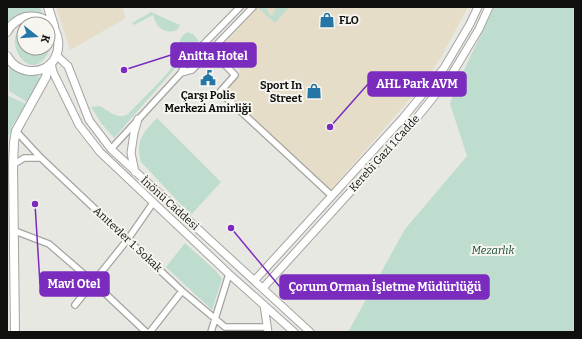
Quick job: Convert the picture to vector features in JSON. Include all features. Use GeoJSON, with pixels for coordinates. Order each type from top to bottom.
{"type":"FeatureCollection","features":[{"type":"Feature","properties":{"kind":"main road"},"geometry":{"type":"LineString","coordinates":[[7,32],[16,22]]}},
{"type":"Feature","properties":{"kind":"main road"},"geometry":{"type":"LineString","coordinates":[[56,33],[58,42],[56,55]]}},
{"type":"Feature","properties":{"kind":"main road"},"geometry":{"type":"LineString","coordinates":[[7,56],[15,66],[23,70],[40,70],[50,64]]}},
{"type":"Feature","properties":{"kind":"main road"},"geometry":{"type":"LineString","coordinates":[[15,332],[14,142],[16,131],[46,77],[50,64],[55,56]]}},
{"type":"Feature","properties":{"kind":"street"},"geometry":{"type":"LineString","coordinates":[[111,149],[181,73],[186,62],[240,7]]}},
{"type":"Feature","properties":{"kind":"street"},"geometry":{"type":"LineString","coordinates":[[181,73],[192,70],[253,7]]}},
{"type":"Feature","properties":{"kind":"street","name":"Kerebi Gazi 1.Cadde"},"geometry":{"type":"LineString","coordinates":[[255,280],[403,118],[444,68],[470,24],[478,7]]}},
{"type":"Feature","properties":{"kind":"street","name":"Kerebi Gazi 1.Cadde"},"geometry":{"type":"LineString","coordinates":[[263,288],[411,125],[452,74],[479,29],[489,7]]}},
{"type":"Feature","properties":{"kind":"street"},"geometry":{"type":"LineString","coordinates":[[211,51],[235,75],[220,92],[339,204]]}},
{"type":"Feature","properties":{"kind":"street","name":"İnönü Caddesi"},"geometry":{"type":"LineString","coordinates":[[56,55],[68,66],[89,120],[111,149],[310,332]]}},
{"type":"Feature","properties":{"kind":"street","name":"İnönü Caddesi"},"geometry":{"type":"LineString","coordinates":[[50,64],[79,125],[100,152],[229,274],[294,332]]}},
{"type":"Feature","properties":{"kind":"street"},"geometry":{"type":"LineString","coordinates":[[136,172],[131,153],[138,119]]}},
{"type":"Feature","properties":{"kind":"street","name":"Anıtevler 1. Sokak"},"geometry":{"type":"LineString","coordinates":[[16,131],[41,158],[182,291],[225,327],[267,330]]}},
{"type":"Feature","properties":{"kind":"street"},"geometry":{"type":"LineString","coordinates":[[13,165],[24,158],[41,158]]}},
{"type":"Feature","properties":{"kind":"street"},"geometry":{"type":"LineString","coordinates":[[75,305],[128,239],[153,202]]}},
{"type":"Feature","properties":{"kind":"street"},"geometry":{"type":"LineString","coordinates":[[15,232],[49,244],[93,282],[146,332]]}},
{"type":"Feature","properties":{"kind":"street"},"geometry":{"type":"LineString","coordinates":[[211,332],[229,274]]}},
{"type":"Feature","properties":{"kind":"street"},"geometry":{"type":"LineString","coordinates":[[150,332],[182,291]]}},
{"type":"Feature","properties":{"kind":"street"},"geometry":{"type":"LineString","coordinates":[[264,305],[267,330]]}},
{"type":"Feature","properties":{"kind":"shaded area"},"geometry":{"type":"Polygon","coordinates":[[[56,7],[122,7],[126,18],[70,50],[56,7]]]}},
{"type":"Feature","properties":{"kind":"shaded area"},"geometry":{"type":"Polygon","coordinates":[[[258,7],[468,7],[440,59],[421,86],[331,190],[224,92],[241,72],[239,67],[218,50],[258,7]]]}},
{"type":"Feature","properties":{"kind":"green space"},"geometry":{"type":"Polygon","coordinates":[[[8,7],[40,7],[43,16],[16,16],[8,21],[8,7]]]}},
{"type":"Feature","properties":{"kind":"green space"},"geometry":{"type":"Polygon","coordinates":[[[261,7],[267,9],[268,13],[272,16],[276,7],[289,7],[275,23],[259,9],[261,7]]]}},
{"type":"Feature","properties":{"kind":"green space","name":"Mezarlık"},"geometry":{"type":"Polygon","coordinates":[[[494,7],[575,7],[575,332],[348,332],[405,229],[467,156],[450,104],[455,89],[494,7]]]}},
{"type":"Feature","properties":{"kind":"green space"},"geometry":{"type":"Polygon","coordinates":[[[151,12],[180,25],[177,30],[164,31],[158,26],[153,15],[134,25],[132,23],[151,12]]]}},
{"type":"Feature","properties":{"kind":"green space"},"geometry":{"type":"Polygon","coordinates":[[[187,32],[193,34],[199,41],[114,138],[101,123],[91,107],[100,106],[121,116],[128,114],[175,63],[178,55],[180,40],[187,32]]]}},
{"type":"Feature","properties":{"kind":"green space"},"geometry":{"type":"Polygon","coordinates":[[[20,56],[46,56],[40,63],[32,65],[25,62],[20,56]]]}},
{"type":"Feature","properties":{"kind":"green space"},"geometry":{"type":"Polygon","coordinates":[[[11,66],[37,75],[42,79],[27,102],[9,91],[9,67],[11,66]]]}},
{"type":"Feature","properties":{"kind":"green space"},"geometry":{"type":"Polygon","coordinates":[[[7,95],[26,104],[12,126],[7,142],[7,95]]]}},
{"type":"Feature","properties":{"kind":"green space"},"geometry":{"type":"Polygon","coordinates":[[[157,118],[221,182],[191,215],[141,162],[139,154],[140,142],[144,133],[157,118]]]}},
{"type":"Feature","properties":{"kind":"green space"},"geometry":{"type":"Polygon","coordinates":[[[185,243],[216,271],[222,279],[212,310],[166,267],[185,243]]]}},
{"type":"Feature","properties":{"kind":"place","name":"FLO"},"geometry":{"type":"Point","coordinates":[327,20]}},
{"type":"Feature","properties":{"kind":"place","name":"Anitta Hotel"},"geometry":{"type":"Point","coordinates":[124,70]}},
{"type":"Feature","properties":{"kind":"place","name":"Çarşı Polis Merkezi Amirliği"},"geometry":{"type":"Point","coordinates":[208,78]}},
{"type":"Feature","properties":{"kind":"place","name":"Sport In Street"},"geometry":{"type":"Point","coordinates":[314,91]}},
{"type":"Feature","properties":{"kind":"place","name":"AHL Park AVM"},"geometry":{"type":"Point","coordinates":[330,127]}},
{"type":"Feature","properties":{"kind":"place","name":"Mavi Otel"},"geometry":{"type":"Point","coordinates":[35,204]}},
{"type":"Feature","properties":{"kind":"place","name":"Çorum Orman İşletme Müdürlüğü"},"geometry":{"type":"Point","coordinates":[231,228]}}]}
